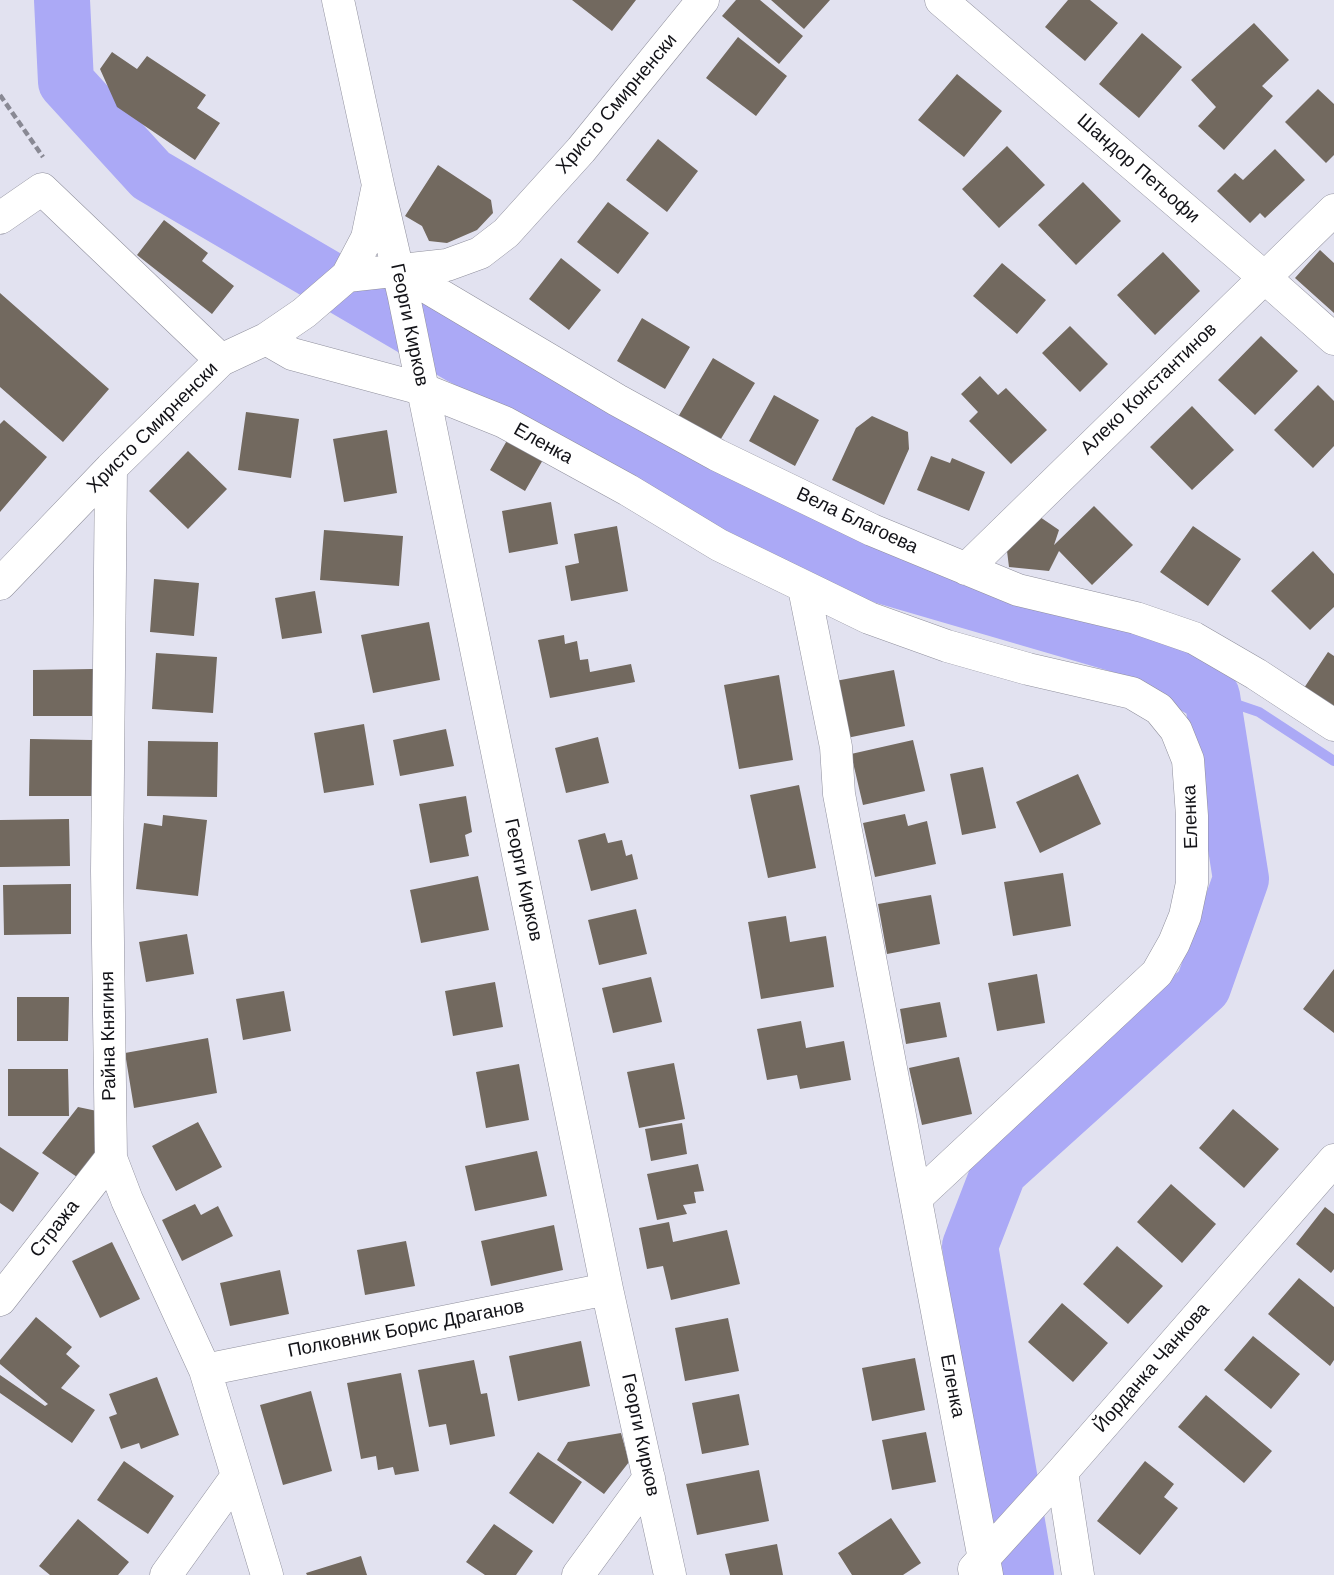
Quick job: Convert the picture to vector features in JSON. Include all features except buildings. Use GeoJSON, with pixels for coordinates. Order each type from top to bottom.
{"type":"FeatureCollection","features":[{"type":"Feature","properties":{"kind":"street","name":"Георги Кирков"},"geometry":{"type":"LineString","coordinates":[[338,0],[416,354],[607,1289],[670,1575]]}},
{"type":"Feature","properties":{"kind":"street","name":"Христо Смирненски"},"geometry":{"type":"LineString","coordinates":[[0,584],[111,468],[221,360],[265,340],[304,313],[347,276],[401,283],[480,253],[506,233],[581,150],[703,0]]}},
{"type":"Feature","properties":{"kind":"street","name":"Шандор Петьофи"},"geometry":{"type":"LineString","coordinates":[[941,0],[1334,339]]}},
{"type":"Feature","properties":{"kind":"street","name":"Георги Кирков"},"geometry":{"type":"LineString","coordinates":[[347,276],[367,238],[378,185]]}},
{"type":"Feature","properties":{"kind":"street"},"geometry":{"type":"LineString","coordinates":[[0,218],[43,189],[221,360]]}},
{"type":"Feature","properties":{"kind":"street","name":"Алеко Константинов"},"geometry":{"type":"LineString","coordinates":[[966,569],[1334,210]]}},
{"type":"Feature","properties":{"kind":"street","name":"Вела Благоева"},"geometry":{"type":"LineString","coordinates":[[401,283],[717,455],[872,530],[1018,590],[1136,618],[1194,638],[1256,674],[1334,725]]}},
{"type":"Feature","properties":{"kind":"street","name":"Еленка"},"geometry":{"type":"LineString","coordinates":[[265,340],[292,354],[317,362],[422,389],[504,422],[628,490],[719,545],[869,618],[947,646],[1132,693],[1159,709],[1176,730],[1188,760],[1192,816],[1192,883],[1185,916],[1174,943],[1157,973],[916,1198]]}},
{"type":"Feature","properties":{"kind":"street","name":"Райна Княгиня"},"geometry":{"type":"LineString","coordinates":[[111,468],[107,871],[111,1158],[127,1200],[205,1370],[267,1575]]}},
{"type":"Feature","properties":{"kind":"street","name":"Еленка"},"geometry":{"type":"LineString","coordinates":[[804,588],[836,747],[839,794],[983,1563]]}},
{"type":"Feature","properties":{"kind":"street","name":"Стража"},"geometry":{"type":"LineString","coordinates":[[0,1300],[111,1158]]}},
{"type":"Feature","properties":{"kind":"street","name":"Йорданка Чанкова"},"geometry":{"type":"LineString","coordinates":[[983,1563],[1334,1160]]}},
{"type":"Feature","properties":{"kind":"street","name":"Полковник Борис Драганов"},"geometry":{"type":"LineString","coordinates":[[205,1370],[607,1289]]}},
{"type":"Feature","properties":{"kind":"street"},"geometry":{"type":"LineString","coordinates":[[166,1575],[237,1476]]}},
{"type":"Feature","properties":{"kind":"street"},"geometry":{"type":"LineString","coordinates":[[578,1575],[649,1478]]}},
{"type":"Feature","properties":{"kind":"street"},"geometry":{"type":"LineString","coordinates":[[1051,1483],[1078,1575]]}},
{"type":"Feature","properties":{"kind":"path"},"geometry":{"type":"LineString","coordinates":[[0,95],[44,158],[43,189]]}},
{"type":"Feature","properties":{"kind":"waterway"},"geometry":{"type":"LineString","coordinates":[[62,0],[66,82],[151,175],[462,357],[843,564],[1124,646],[1212,696],[1241,879],[1203,987],[999,1171],[970,1246],[1026,1575]]}},
{"type":"Feature","properties":{"kind":"waterway"},"geometry":{"type":"LineString","coordinates":[[1212,696],[1259,712],[1334,761]]}}]}
